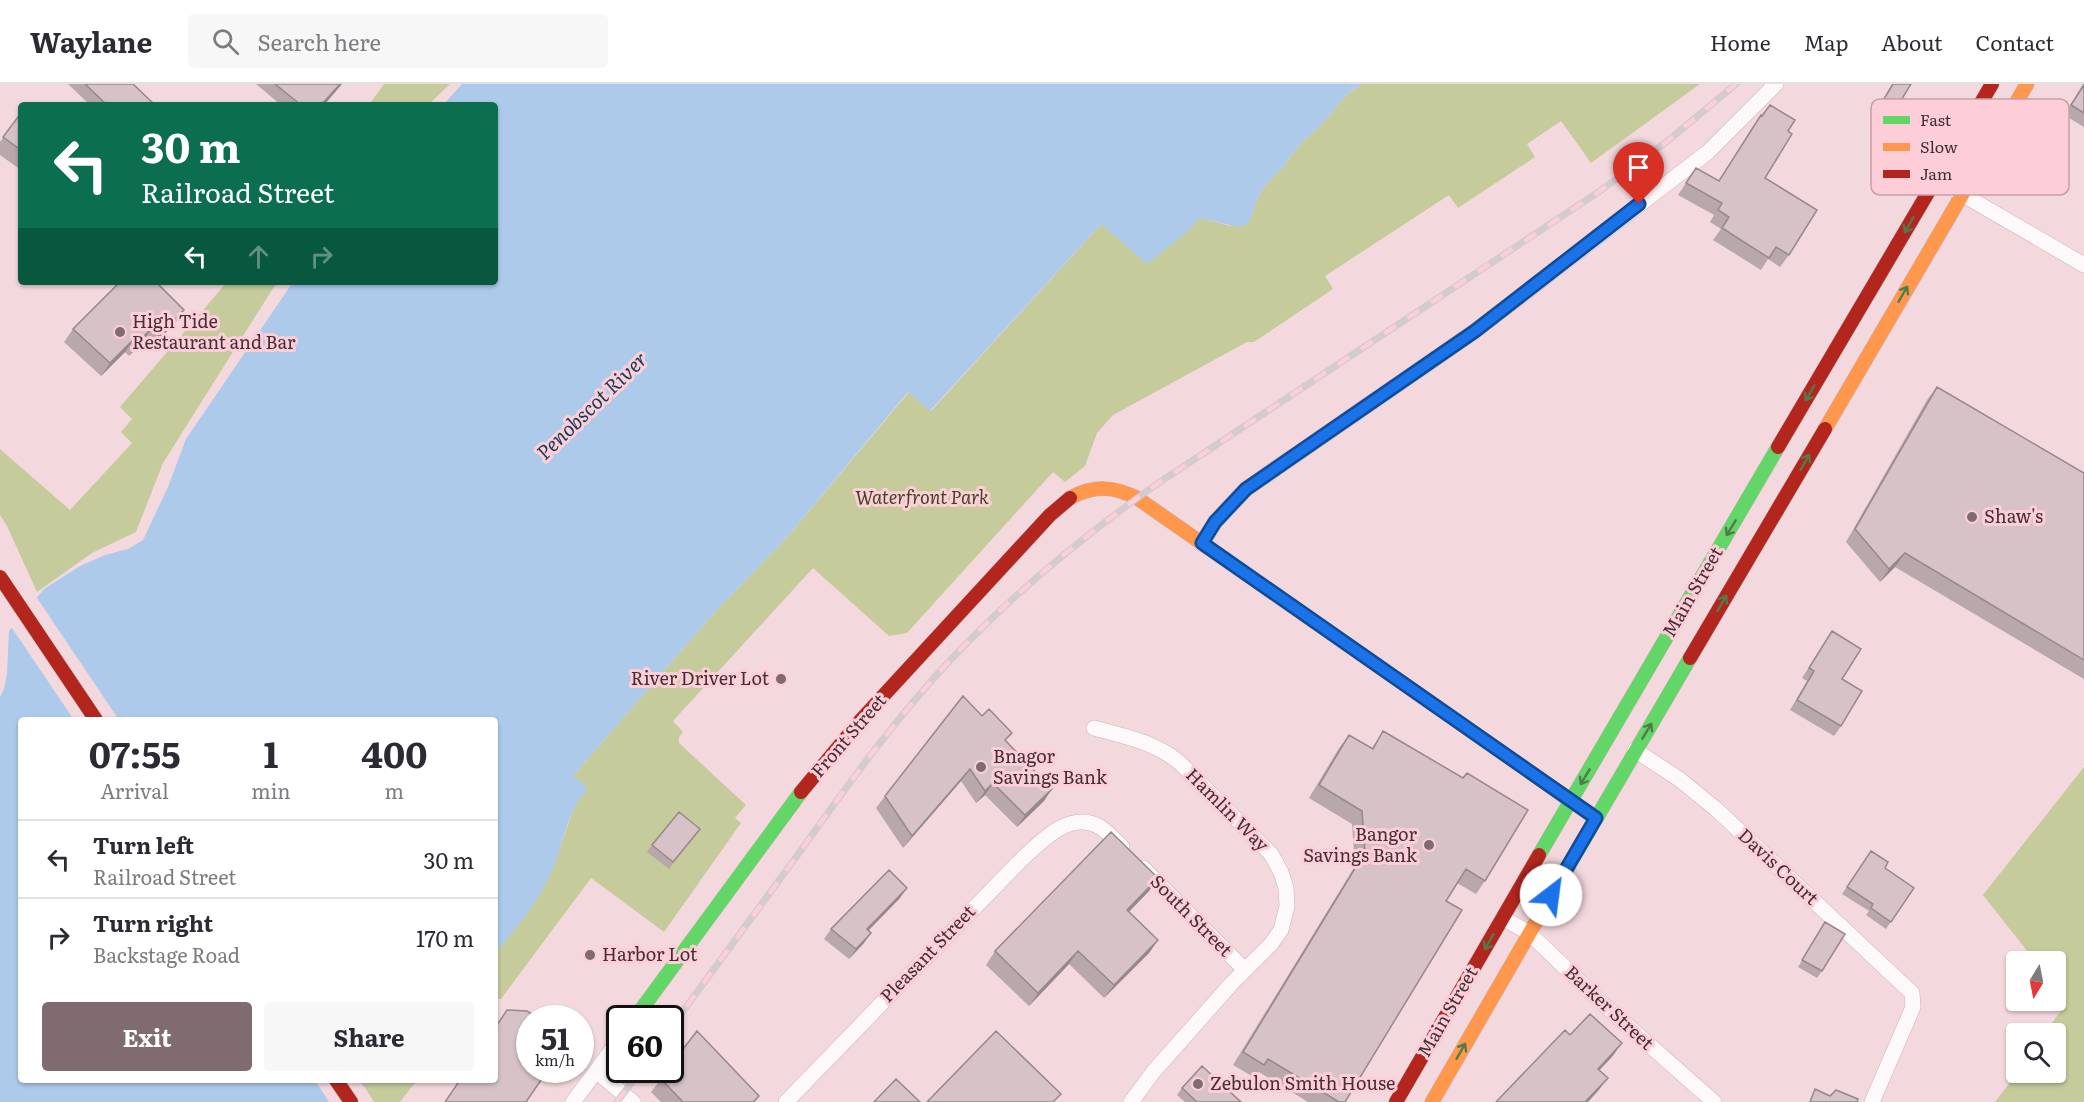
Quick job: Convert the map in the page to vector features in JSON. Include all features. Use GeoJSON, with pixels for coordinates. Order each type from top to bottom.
{"type":"FeatureCollection","features":[{"type":"Feature","properties":{"kind":"main road","name":"Main Street"},"geometry":{"type":"LineString","coordinates":[[1983,99],[1992,84]]}},
{"type":"Feature","properties":{"kind":"main road","name":"Main Street"},"geometry":{"type":"LineString","coordinates":[[2018,99],[2027,84]]}},
{"type":"Feature","properties":{"kind":"main road","name":"Main Street"},"geometry":{"type":"LineString","coordinates":[[1396,1102],[1927,195]]}},
{"type":"Feature","properties":{"kind":"main road","name":"Main Street"},"geometry":{"type":"LineString","coordinates":[[1432,1102],[1635,750],[1961,195]]}},
{"type":"Feature","properties":{"kind":"main road","name":"Front Street"},"geometry":{"type":"LineString","coordinates":[[644,1005],[796,798],[860,721],[1050,515],[1075,495],[1097,487],[1115,489],[1130,494],[1202,543]]}},
{"type":"Feature","properties":{"kind":"main road"},"geometry":{"type":"LineString","coordinates":[[1202,543],[1596,818]]}},
{"type":"Feature","properties":{"kind":"main road"},"geometry":{"type":"LineString","coordinates":[[2,580],[94,717]]}},
{"type":"Feature","properties":{"kind":"main road"},"geometry":{"type":"LineString","coordinates":[[338,1083],[351,1102]]}},
{"type":"Feature","properties":{"kind":"street"},"geometry":{"type":"LineString","coordinates":[[1202,543],[1215,522],[1246,489],[1475,331],[1708,152],[1776,84]]}},
{"type":"Feature","properties":{"kind":"street"},"geometry":{"type":"LineString","coordinates":[[1964,195],[2084,265]]}},
{"type":"Feature","properties":{"kind":"street","name":"Hamlin Way"},"geometry":{"type":"LineString","coordinates":[[1094,728],[1143,741],[1166,752],[1179,762],[1277,862],[1287,897],[1284,923],[1276,938],[1154,1071],[1131,1102]]}},
{"type":"Feature","properties":{"kind":"street","name":"Davis Court"},"geometry":{"type":"LineString","coordinates":[[1635,750],[1678,779],[1716,809],[1912,993],[1912,1007],[1872,1102]]}},
{"type":"Feature","properties":{"kind":"street","name":"South Street"},"geometry":{"type":"LineString","coordinates":[[1081,822],[1096,825],[1107,832],[1245,970]]}},
{"type":"Feature","properties":{"kind":"street","name":"Pleasant Street"},"geometry":{"type":"LineString","coordinates":[[786,1102],[1018,863],[1058,829],[1081,822]]}},
{"type":"Feature","properties":{"kind":"street","name":"Barker Street"},"geometry":{"type":"LineString","coordinates":[[1503,918],[1529,933],[1603,1004],[1714,1102]]}},
{"type":"Feature","properties":{"kind":"street"},"geometry":{"type":"LineString","coordinates":[[573,1102],[606,1058]]}},
{"type":"Feature","properties":{"kind":"street"},"geometry":{"type":"LineString","coordinates":[[596,1071],[633,1102]]}},
{"type":"Feature","properties":{"kind":"green space"},"geometry":{"type":"Polygon","coordinates":[[[384,84],[450,84],[431,102],[371,102],[384,84]]]}},
{"type":"Feature","properties":{"kind":"green space","name":"Waterfront Park"},"geometry":{"type":"Polygon","coordinates":[[[1362,84],[1700,84],[1591,163],[1561,121],[1527,144],[1535,157],[1458,208],[1449,195],[1325,276],[1333,289],[1254,342],[1247,342],[1113,415],[1097,433],[1085,466],[1065,482],[1053,472],[907,633],[889,636],[813,568],[673,721],[683,732],[679,737],[679,743],[746,805],[735,818],[741,823],[664,932],[591,878],[501,999],[498,999],[498,949],[543,888],[575,805],[587,788],[573,776],[713,614],[788,536],[909,392],[931,411],[1101,224],[1188,231],[1198,219],[1230,226],[1252,214],[1266,184],[1346,95],[1362,84]]]}},
{"type":"Feature","properties":{"kind":"green space"},"geometry":{"type":"Polygon","coordinates":[[[224,285],[275,285],[163,463],[136,532],[92,553],[37,592],[0,515],[0,449],[70,510],[132,443],[121,432],[132,419],[120,407],[224,285]]]}},
{"type":"Feature","properties":{"kind":"green space"},"geometry":{"type":"Polygon","coordinates":[[[2084,767],[2084,1102],[1995,1102],[2009,1083],[2066,1083],[2066,1023],[2052,1023],[2060,1011],[2066,1011],[2066,951],[2027,951],[1983,895],[2084,767]]]}},
{"type":"Feature","properties":{"kind":"green space"},"geometry":{"type":"Polygon","coordinates":[[[366,1083],[415,1083],[400,1102],[374,1102],[364,1086],[366,1083]]]}},
{"type":"Feature","properties":{"kind":"water","name":"Penobscot River"},"geometry":{"type":"Polygon","coordinates":[[[462,84],[1362,84],[1346,95],[1266,184],[1258,197],[1250,220],[1245,225],[1233,226],[1198,219],[1188,231],[1147,264],[1101,224],[930,411],[908,392],[788,536],[713,614],[573,776],[588,788],[570,818],[546,884],[519,925],[498,950],[498,717],[18,717],[18,1083],[367,1083],[352,1102],[0,1102],[0,697],[7,673],[9,631],[44,589],[80,566],[105,555],[128,549],[143,540],[168,487],[186,439],[291,285],[498,285],[498,102],[446,102],[462,84]]]}},
{"type":"Feature","properties":{"kind":"pier"},"geometry":{"type":"Polygon","coordinates":[[[35,595],[117,717],[72,717],[10,625],[35,595]]]}},
{"type":"Feature","properties":{"kind":"pier"},"geometry":{"type":"Polygon","coordinates":[[[317,1083],[361,1083],[365,1089],[356,1102],[329,1102],[317,1083]]]}},
{"type":"Feature","properties":{"kind":"building"},"geometry":{"type":"Polygon","coordinates":[[[85,84],[133,84],[152,102],[104,102],[85,84]]]}},
{"type":"Feature","properties":{"kind":"building"},"geometry":{"type":"Polygon","coordinates":[[[275,84],[340,84],[324,102],[297,102],[275,84]]]}},
{"type":"Feature","properties":{"kind":"building"},"geometry":{"type":"Polygon","coordinates":[[[1893,84],[1911,84],[1902,99],[1884,99],[1893,84]]]}},
{"type":"Feature","properties":{"kind":"building"},"geometry":{"type":"Polygon","coordinates":[[[2084,85],[2084,113],[2071,105],[2084,85]]]}},
{"type":"Feature","properties":{"kind":"building"},"geometry":{"type":"Polygon","coordinates":[[[1770,105],[1795,120],[1788,131],[1792,134],[1765,178],[1817,210],[1789,255],[1776,247],[1769,258],[1722,228],[1729,217],[1718,210],[1722,203],[1686,183],[1696,168],[1719,181],[1761,115],[1770,105]]]}},
{"type":"Feature","properties":{"kind":"building"},"geometry":{"type":"Polygon","coordinates":[[[18,117],[18,148],[3,137],[18,117]]]}},
{"type":"Feature","properties":{"kind":"building","name":"High Tide Restaurant and Bar"},"geometry":{"type":"Polygon","coordinates":[[[117,285],[159,285],[184,310],[159,335],[152,328],[138,342],[134,339],[110,363],[73,329],[117,285]]]}},
{"type":"Feature","properties":{"kind":"building","name":"Shaw's"},"geometry":{"type":"Polygon","coordinates":[[[1937,387],[2084,473],[2084,660],[1905,553],[1889,569],[1855,529],[1937,387]]]}},
{"type":"Feature","properties":{"kind":"building"},"geometry":{"type":"Polygon","coordinates":[[[1832,631],[1861,649],[1842,679],[1862,691],[1841,726],[1797,700],[1814,671],[1809,668],[1832,631]]]}},
{"type":"Feature","properties":{"kind":"building"},"geometry":{"type":"Polygon","coordinates":[[[963,696],[982,716],[989,709],[1012,733],[1005,740],[1052,789],[1025,815],[993,783],[985,791],[970,769],[912,836],[885,796],[963,696]]]}},
{"type":"Feature","properties":{"kind":"building"},"geometry":{"type":"Polygon","coordinates":[[[1383,731],[1463,778],[1467,773],[1528,810],[1485,881],[1466,869],[1446,901],[1462,910],[1345,1102],[1339,1102],[1268,1059],[1264,1065],[1243,1052],[1365,852],[1362,811],[1319,785],[1349,735],[1373,749],[1383,731]]]}},
{"type":"Feature","properties":{"kind":"building"},"geometry":{"type":"Polygon","coordinates":[[[679,812],[700,829],[673,862],[652,845],[679,812]]]}},
{"type":"Feature","properties":{"kind":"building"},"geometry":{"type":"Polygon","coordinates":[[[1111,832],[1158,878],[1127,910],[1158,940],[1114,985],[1078,951],[1038,993],[995,951],[1111,832]]]}},
{"type":"Feature","properties":{"kind":"building"},"geometry":{"type":"Polygon","coordinates":[[[1871,851],[1888,862],[1885,868],[1914,888],[1891,922],[1871,908],[1873,904],[1847,887],[1871,851]]]}},
{"type":"Feature","properties":{"kind":"building"},"geometry":{"type":"Polygon","coordinates":[[[889,870],[907,888],[867,929],[871,933],[856,949],[831,929],[889,870]]]}},
{"type":"Feature","properties":{"kind":"building"},"geometry":{"type":"Polygon","coordinates":[[[1825,922],[1845,934],[1822,971],[1802,960],[1825,922]]]}},
{"type":"Feature","properties":{"kind":"building"},"geometry":{"type":"Polygon","coordinates":[[[507,1010],[516,1010],[516,1083],[539,1083],[526,1102],[445,1102],[458,1083],[498,1083],[498,1024],[507,1010]]]}},
{"type":"Feature","properties":{"kind":"building"},"geometry":{"type":"Polygon","coordinates":[[[1590,1014],[1622,1043],[1598,1069],[1608,1078],[1585,1102],[1496,1102],[1565,1030],[1570,1035],[1590,1014]]]}},
{"type":"Feature","properties":{"kind":"building"},"geometry":{"type":"Polygon","coordinates":[[[697,1031],[759,1096],[753,1102],[683,1102],[665,1083],[684,1083],[684,1048],[697,1031]]]}},
{"type":"Feature","properties":{"kind":"building"},"geometry":{"type":"Polygon","coordinates":[[[996,1031],[1061,1094],[1053,1102],[927,1102],[996,1031]]]}},
{"type":"Feature","properties":{"kind":"building","name":"Zebulon Smith House"},"geometry":{"type":"Polygon","coordinates":[[[1202,1066],[1241,1102],[1197,1102],[1182,1088],[1202,1066]]]}},
{"type":"Feature","properties":{"kind":"building"},"geometry":{"type":"Polygon","coordinates":[[[896,1079],[920,1102],[874,1102],[896,1079]]]}},
{"type":"Feature","properties":{"kind":"building"},"geometry":{"type":"Polygon","coordinates":[[[1815,1089],[1830,1096],[1836,1090],[1858,1099],[1857,1102],[1810,1102],[1815,1089]]]}},
{"type":"Feature","properties":{"kind":"railway"},"geometry":{"type":"LineString","coordinates":[[684,1010],[896,723],[960,650],[1030,583],[1079,542],[1157,484],[1600,191],[1670,139],[1736,84]]}},
{"type":"Feature","properties":{"kind":"railway"},"geometry":{"type":"LineString","coordinates":[[617,1102],[631,1083]]}},
{"type":"Feature","properties":{"kind":"traffic: fast"},"geometry":{"type":"LineString","coordinates":[[1539,855],[1778,447]]}},
{"type":"Feature","properties":{"kind":"traffic: fast"},"geometry":{"type":"LineString","coordinates":[[1569,865],[1690,658]]}},
{"type":"Feature","properties":{"kind":"traffic: fast"},"geometry":{"type":"LineString","coordinates":[[645,1005],[801,792]]}},
{"type":"Feature","properties":{"kind":"traffic: slow"},"geometry":{"type":"LineString","coordinates":[[2018,99],[2027,84]]}},
{"type":"Feature","properties":{"kind":"traffic: slow"},"geometry":{"type":"LineString","coordinates":[[1825,429],[1962,195]]}},
{"type":"Feature","properties":{"kind":"traffic: slow"},"geometry":{"type":"LineString","coordinates":[[1070,498],[1095,489],[1112,489],[1137,498],[1361,654]]}},
{"type":"Feature","properties":{"kind":"traffic: slow"},"geometry":{"type":"LineString","coordinates":[[1432,1102],[1569,865]]}},
{"type":"Feature","properties":{"kind":"traffic: jam"},"geometry":{"type":"LineString","coordinates":[[1983,99],[1992,84]]}},
{"type":"Feature","properties":{"kind":"traffic: jam"},"geometry":{"type":"LineString","coordinates":[[1778,447],[1927,195]]}},
{"type":"Feature","properties":{"kind":"traffic: jam"},"geometry":{"type":"LineString","coordinates":[[1690,658],[1825,429]]}},
{"type":"Feature","properties":{"kind":"traffic: jam"},"geometry":{"type":"LineString","coordinates":[[801,792],[860,721],[1050,515],[1070,498]]}},
{"type":"Feature","properties":{"kind":"traffic: jam"},"geometry":{"type":"LineString","coordinates":[[0,577],[94,717]]}},
{"type":"Feature","properties":{"kind":"traffic: jam"},"geometry":{"type":"LineString","coordinates":[[1361,654],[1596,818]]}},
{"type":"Feature","properties":{"kind":"traffic: jam"},"geometry":{"type":"LineString","coordinates":[[1396,1102],[1539,855]]}},
{"type":"Feature","properties":{"kind":"traffic: jam"},"geometry":{"type":"LineString","coordinates":[[338,1083],[351,1102]]}},
{"type":"Feature","properties":{"kind":"place","name":"High Tide Restaurant and Bar"},"geometry":{"type":"Point","coordinates":[120,332]}},
{"type":"Feature","properties":{"kind":"place","name":"Shaw's"},"geometry":{"type":"Point","coordinates":[1972,517]}},
{"type":"Feature","properties":{"kind":"place","name":"River Driver Lot"},"geometry":{"type":"Point","coordinates":[781,679]}},
{"type":"Feature","properties":{"kind":"place","name":"Bnagor Savings Bank"},"geometry":{"type":"Point","coordinates":[981,767]}},
{"type":"Feature","properties":{"kind":"place","name":"Bangor Savings Bank"},"geometry":{"type":"Point","coordinates":[1429,845]}},
{"type":"Feature","properties":{"kind":"place","name":"Harbor Lot"},"geometry":{"type":"Point","coordinates":[590,955]}},
{"type":"Feature","properties":{"kind":"place","name":"Zebulon Smith House"},"geometry":{"type":"Point","coordinates":[1198,1084]}},
{"type":"Feature","properties":{"kind":"route"},"geometry":{"type":"LineString","coordinates":[[1551,895],[1596,818],[1202,543],[1215,522],[1246,489],[1475,331],[1639,204]]}}]}
